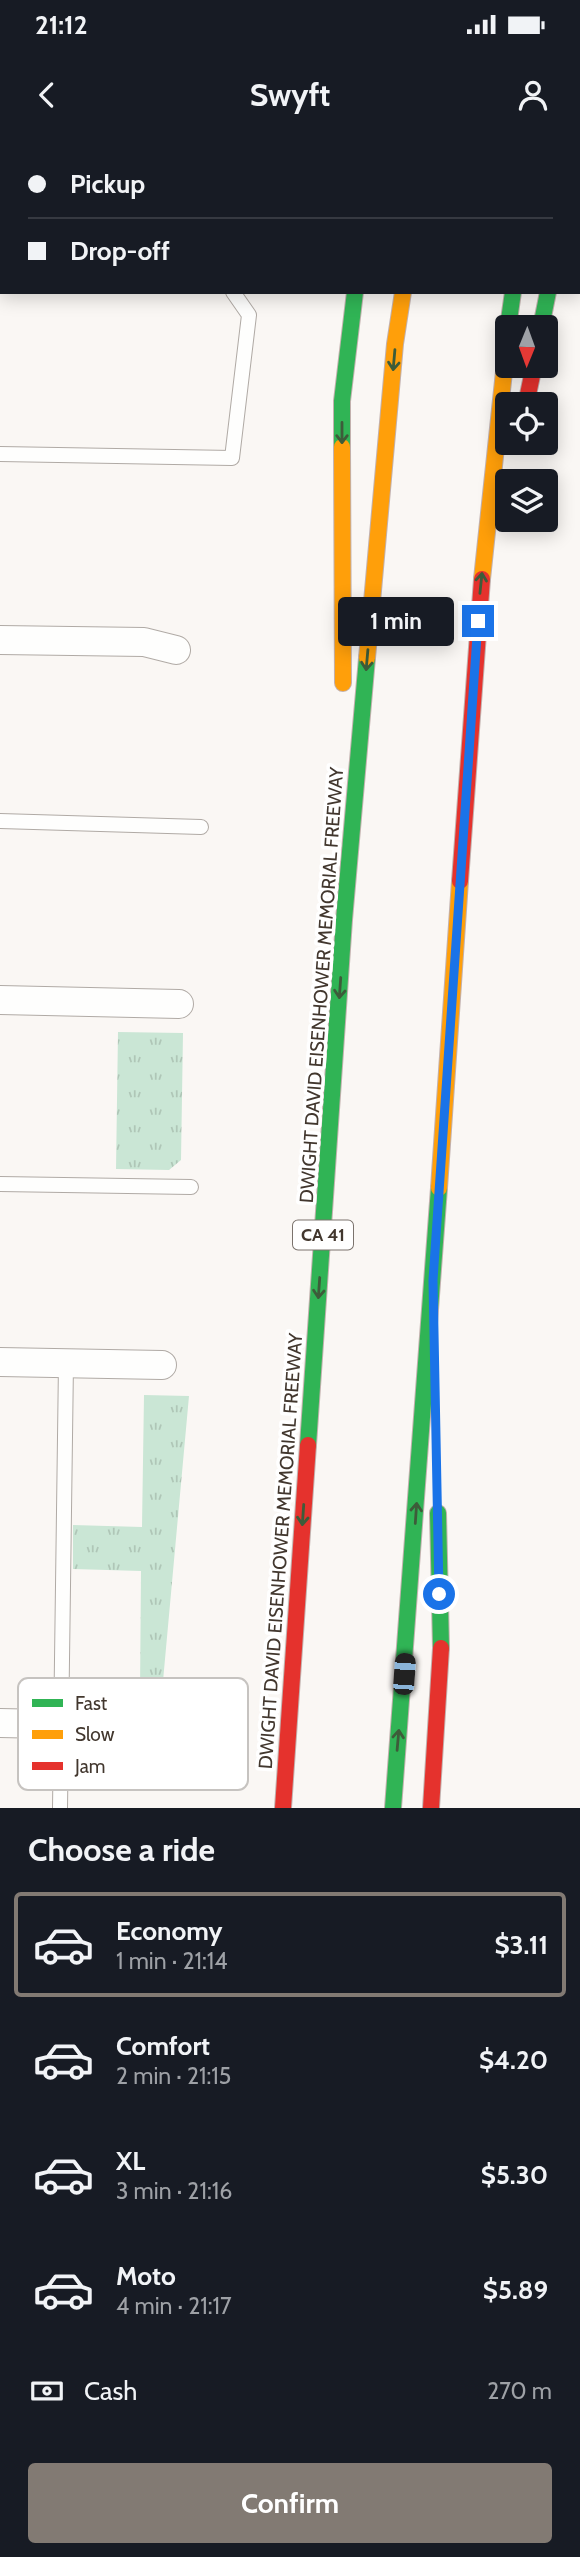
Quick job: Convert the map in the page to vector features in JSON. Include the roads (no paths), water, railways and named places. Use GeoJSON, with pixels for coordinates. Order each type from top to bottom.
{"type":"FeatureCollection","features":[{"type":"Feature","properties":{"kind":"highway"},"geometry":{"type":"LineString","coordinates":[[343,701],[342,401],[355,294]]}},
{"type":"Feature","properties":{"kind":"highway","name":"DWIGHT DAVID EISENHOWER MEMORIAL FREEWAY"},"geometry":{"type":"LineString","coordinates":[[283,1808],[344,920],[395,344],[403,294]]}},
{"type":"Feature","properties":{"kind":"highway"},"geometry":{"type":"LineString","coordinates":[[510,315],[513,294]]}},
{"type":"Feature","properties":{"kind":"highway"},"geometry":{"type":"LineString","coordinates":[[543,315],[548,294]]}},
{"type":"Feature","properties":{"kind":"highway"},"geometry":{"type":"LineString","coordinates":[[393,1808],[433,1280],[480,594],[503,378]]}},
{"type":"Feature","properties":{"kind":"highway"},"geometry":{"type":"LineString","coordinates":[[455,969],[494,636]]}},
{"type":"Feature","properties":{"kind":"highway"},"geometry":{"type":"LineString","coordinates":[[344,742],[344,920]]}},
{"type":"Feature","properties":{"kind":"highway"},"geometry":{"type":"LineString","coordinates":[[433,1280],[436,1443]]}},
{"type":"Feature","properties":{"kind":"highway"},"geometry":{"type":"LineString","coordinates":[[431,1808],[440,1646],[437,1497]]}},
{"type":"Feature","properties":{"kind":"highway"},"geometry":{"type":"LineString","coordinates":[[269,1808],[300,1550]]}},
{"type":"Feature","properties":{"kind":"street"},"geometry":{"type":"LineString","coordinates":[[0,640],[144,642],[176,650]]}},
{"type":"Feature","properties":{"kind":"street"},"geometry":{"type":"LineString","coordinates":[[0,1000],[179,1003]]}},
{"type":"Feature","properties":{"kind":"street"},"geometry":{"type":"LineString","coordinates":[[0,1362],[162,1365]]}},
{"type":"Feature","properties":{"kind":"street"},"geometry":{"type":"LineString","coordinates":[[0,1723],[18,1723]]}},
{"type":"Feature","properties":{"kind":"lane"},"geometry":{"type":"LineString","coordinates":[[0,454],[232,458],[249,315],[234,294]]}},
{"type":"Feature","properties":{"kind":"lane"},"geometry":{"type":"LineString","coordinates":[[0,821],[201,828]]}},
{"type":"Feature","properties":{"kind":"lane"},"geometry":{"type":"LineString","coordinates":[[0,1184],[191,1187]]}},
{"type":"Feature","properties":{"kind":"lane"},"geometry":{"type":"LineString","coordinates":[[63,1678],[66,1363]]}},
{"type":"Feature","properties":{"kind":"lane"},"geometry":{"type":"LineString","coordinates":[[60,1790],[60,1808]]}}]}
